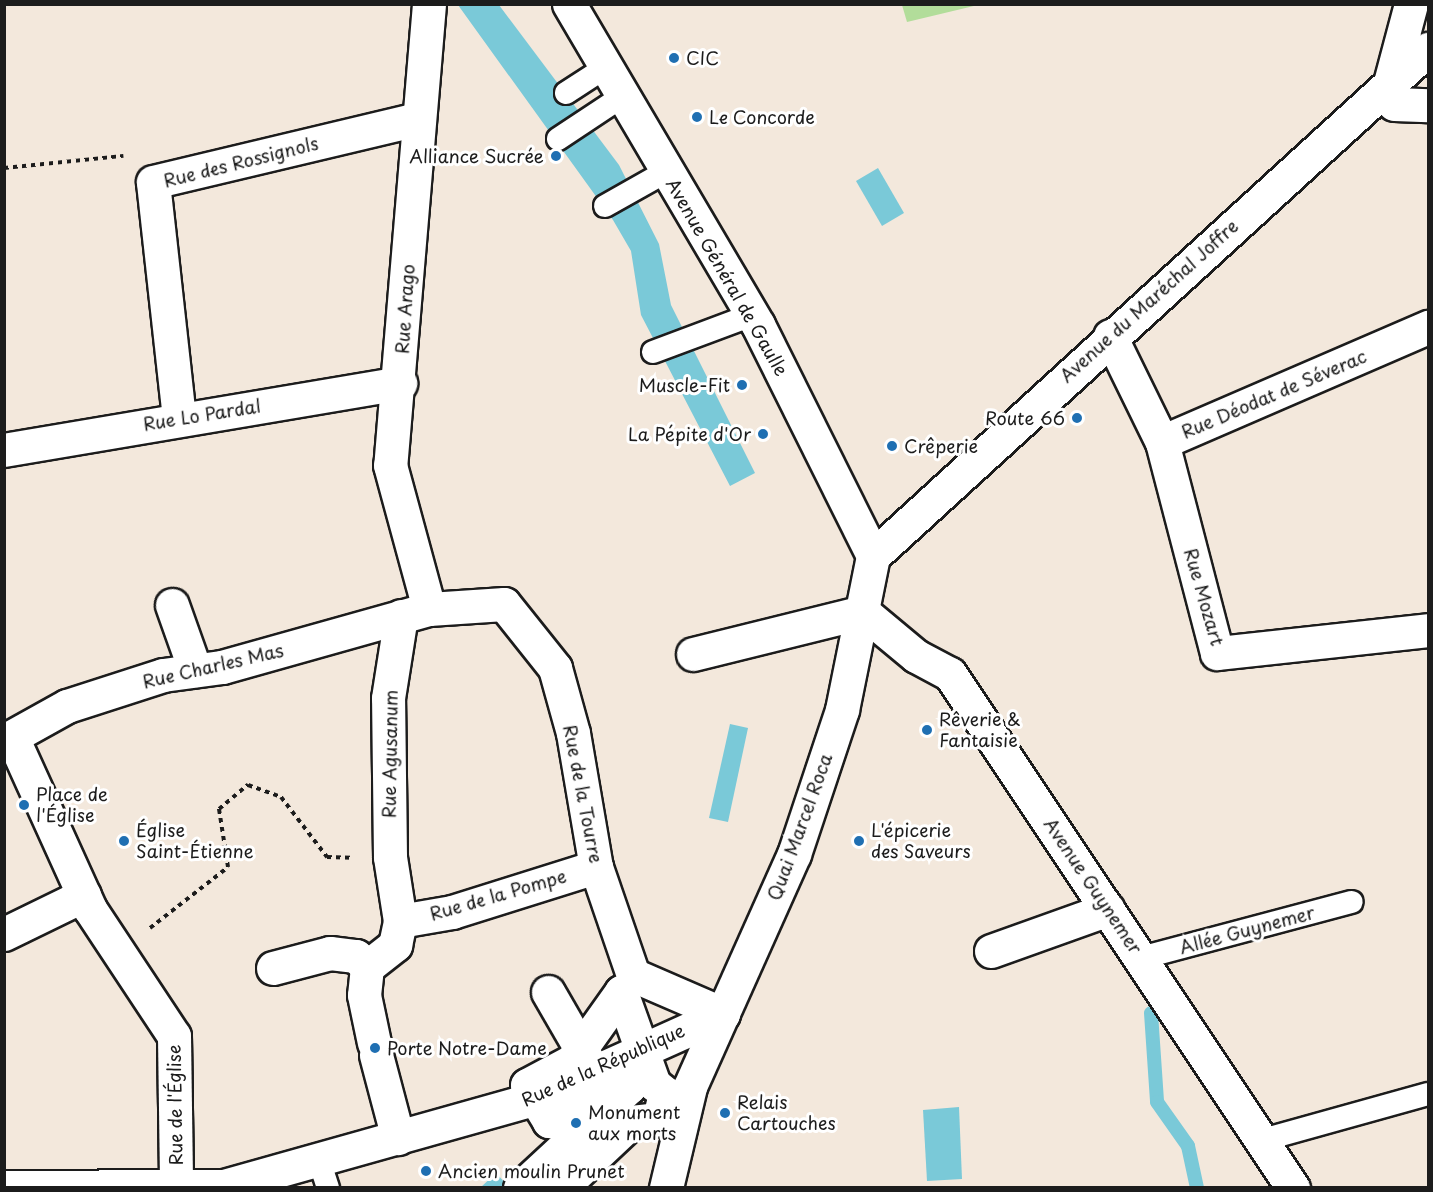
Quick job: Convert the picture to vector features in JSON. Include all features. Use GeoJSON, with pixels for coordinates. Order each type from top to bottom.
{"type":"FeatureCollection","features":[{"type":"Feature","properties":{"kind":"street","name":"Rue Arago"},"geometry":{"type":"LineString","coordinates":[[415,613],[390,465],[400,383],[418,119],[429,4]]}},
{"type":"Feature","properties":{"kind":"street","name":"Avenue Général de Gaulle"},"geometry":{"type":"LineString","coordinates":[[569,4],[752,315],[873,556]]}},
{"type":"Feature","properties":{"kind":"street"},"geometry":{"type":"LineString","coordinates":[[1411,4],[1390,83],[1394,104],[1428,105]]}},
{"type":"Feature","properties":{"kind":"street","name":"Avenue du Maréchal Joffre"},"geometry":{"type":"LineString","coordinates":[[873,556],[1110,336],[1428,49]]}},
{"type":"Feature","properties":{"kind":"street","name":"Rue des Rossignols"},"geometry":{"type":"LineString","coordinates":[[178,418],[153,182],[418,119]]}},
{"type":"Feature","properties":{"kind":"street","name":"Rue Déodat de Séverac"},"geometry":{"type":"LineString","coordinates":[[1110,336],[1162,442],[1428,327]]}},
{"type":"Feature","properties":{"kind":"street","name":"Rue Lo Pardal"},"geometry":{"type":"LineString","coordinates":[[4,450],[178,418],[400,383]]}},
{"type":"Feature","properties":{"kind":"street","name":"Rue Mozart"},"geometry":{"type":"LineString","coordinates":[[1162,442],[1216,653],[1428,630]]}},
{"type":"Feature","properties":{"kind":"street","name":"Quai Marcel Roca"},"geometry":{"type":"LineString","coordinates":[[666,1188],[690,1087],[794,854],[843,710],[873,556]]}},
{"type":"Feature","properties":{"kind":"street","name":"Rue de la Tourre"},"geometry":{"type":"LineString","coordinates":[[415,613],[504,604],[555,668],[573,733],[596,867],[633,975],[723,1014]]}},
{"type":"Feature","properties":{"kind":"street"},"geometry":{"type":"LineString","coordinates":[[172,605],[195,670]]}},
{"type":"Feature","properties":{"kind":"street"},"geometry":{"type":"LineString","coordinates":[[693,654],[863,612]]}},
{"type":"Feature","properties":{"kind":"street","name":"Avenue Guynemer"},"geometry":{"type":"LineString","coordinates":[[863,612],[916,656],[950,674],[1142,958],[1293,1188]]}},
{"type":"Feature","properties":{"kind":"street","name":"Rue Charles Mas"},"geometry":{"type":"LineString","coordinates":[[8,739],[68,706],[195,670],[415,613]]}},
{"type":"Feature","properties":{"kind":"street","name":"Rue Agusanum"},"geometry":{"type":"LineString","coordinates":[[400,921],[390,857],[388,698],[415,613]]}},
{"type":"Feature","properties":{"kind":"street"},"geometry":{"type":"LineString","coordinates":[[4,934],[87,902],[8,739]]}},
{"type":"Feature","properties":{"kind":"street","name":"Rue de la Pompe"},"geometry":{"type":"LineString","coordinates":[[400,921],[452,912],[596,867]]}},
{"type":"Feature","properties":{"kind":"street","name":"Rue de l'Église"},"geometry":{"type":"LineString","coordinates":[[87,902],[174,1036],[176,1183]]}},
{"type":"Feature","properties":{"kind":"street"},"geometry":{"type":"LineString","coordinates":[[991,951],[1108,909]]}},
{"type":"Feature","properties":{"kind":"street"},"geometry":{"type":"LineString","coordinates":[[388,1141],[375,1049],[364,995],[367,967],[395,945],[400,921]]}},
{"type":"Feature","properties":{"kind":"street"},"geometry":{"type":"LineString","coordinates":[[273,968],[330,953],[356,956],[367,967]]}},
{"type":"Feature","properties":{"kind":"street"},"geometry":{"type":"LineString","coordinates":[[548,992],[586,1058]]}},
{"type":"Feature","properties":{"kind":"street"},"geometry":{"type":"LineString","coordinates":[[561,1188],[631,1122],[659,1119],[665,1092],[654,1084],[621,992],[586,1058]]}},
{"type":"Feature","properties":{"kind":"street","name":"Rue de la République"},"geometry":{"type":"LineString","coordinates":[[176,1183],[224,1186],[324,1174],[388,1141],[534,1099],[586,1058],[642,1047],[723,1014]]}},
{"type":"Feature","properties":{"kind":"street"},"geometry":{"type":"LineString","coordinates":[[520,1188],[629,1087],[610,1068],[549,1121],[534,1099]]}},
{"type":"Feature","properties":{"kind":"street"},"geometry":{"type":"LineString","coordinates":[[4,1187],[176,1183]]}},
{"type":"Feature","properties":{"kind":"lane"},"geometry":{"type":"LineString","coordinates":[[566,93],[606,68]]}},
{"type":"Feature","properties":{"kind":"lane"},"geometry":{"type":"LineString","coordinates":[[558,139],[622,96]]}},
{"type":"Feature","properties":{"kind":"lane"},"geometry":{"type":"LineString","coordinates":[[605,206],[667,171]]}},
{"type":"Feature","properties":{"kind":"lane"},"geometry":{"type":"LineString","coordinates":[[653,352],[752,315]]}},
{"type":"Feature","properties":{"kind":"lane","name":"Allée Guynemer"},"geometry":{"type":"LineString","coordinates":[[1142,958],[1352,902]]}},
{"type":"Feature","properties":{"kind":"lane"},"geometry":{"type":"LineString","coordinates":[[1263,1140],[1428,1094]]}},
{"type":"Feature","properties":{"kind":"path"},"geometry":{"type":"LineString","coordinates":[[4,168],[144,154],[153,182]]}},
{"type":"Feature","properties":{"kind":"path"},"geometry":{"type":"LineString","coordinates":[[119,954],[228,867],[219,809],[248,785],[281,797],[327,857],[390,857]]}},
{"type":"Feature","properties":{"kind":"green space"},"geometry":{"type":"Polygon","coordinates":[[[902,4],[978,5],[907,22],[902,4]]]}},
{"type":"Feature","properties":{"kind":"water"},"geometry":{"type":"Polygon","coordinates":[[[458,5],[499,5],[619,165],[659,244],[671,305],[755,473],[730,486],[641,315],[631,251],[613,220],[458,5]]]}},
{"type":"Feature","properties":{"kind":"water"},"geometry":{"type":"Polygon","coordinates":[[[878,168],[904,213],[882,226],[856,181],[878,168]]]}},
{"type":"Feature","properties":{"kind":"water"},"geometry":{"type":"Polygon","coordinates":[[[730,724],[748,728],[728,822],[709,818],[730,724]]]}},
{"type":"Feature","properties":{"kind":"water"},"geometry":{"type":"Polygon","coordinates":[[[959,1107],[962,1179],[927,1181],[923,1110],[959,1107]]]}},
{"type":"Feature","properties":{"kind":"water"},"geometry":{"type":"Polygon","coordinates":[[[496,1173],[509,1187],[480,1188],[496,1173]]]}},
{"type":"Feature","properties":{"kind":"waterway"},"geometry":{"type":"LineString","coordinates":[[1151,1013],[1157,1102],[1188,1146],[1197,1188]]}},
{"type":"Feature","properties":{"kind":"place","name":"CIC"},"geometry":{"type":"Point","coordinates":[674,58]}},
{"type":"Feature","properties":{"kind":"place","name":"Le Concorde"},"geometry":{"type":"Point","coordinates":[697,117]}},
{"type":"Feature","properties":{"kind":"place","name":"Alliance Sucrée"},"geometry":{"type":"Point","coordinates":[556,156]}},
{"type":"Feature","properties":{"kind":"place","name":"Muscle-Fit"},"geometry":{"type":"Point","coordinates":[742,385]}},
{"type":"Feature","properties":{"kind":"place","name":"Route 66"},"geometry":{"type":"Point","coordinates":[1077,418]}},
{"type":"Feature","properties":{"kind":"place","name":"La Pépite d'Or"},"geometry":{"type":"Point","coordinates":[763,434]}},
{"type":"Feature","properties":{"kind":"place","name":"Crêperie"},"geometry":{"type":"Point","coordinates":[892,446]}},
{"type":"Feature","properties":{"kind":"place","name":"Rêverie & Fantaisie"},"geometry":{"type":"Point","coordinates":[927,730]}},
{"type":"Feature","properties":{"kind":"place","name":"Place de l'Église"},"geometry":{"type":"Point","coordinates":[24,805]}},
{"type":"Feature","properties":{"kind":"place","name":"Église Saint-Étienne"},"geometry":{"type":"Point","coordinates":[124,841]}},
{"type":"Feature","properties":{"kind":"place","name":"L'épicerie des Saveurs"},"geometry":{"type":"Point","coordinates":[859,841]}},
{"type":"Feature","properties":{"kind":"place","name":"Porte Notre-Dame"},"geometry":{"type":"Point","coordinates":[375,1048]}},
{"type":"Feature","properties":{"kind":"place","name":"Relais Cartouches"},"geometry":{"type":"Point","coordinates":[725,1113]}},
{"type":"Feature","properties":{"kind":"place","name":"Monument aux morts"},"geometry":{"type":"Point","coordinates":[576,1123]}},
{"type":"Feature","properties":{"kind":"place","name":"Ancien moulin Prunet"},"geometry":{"type":"Point","coordinates":[426,1171]}}]}
